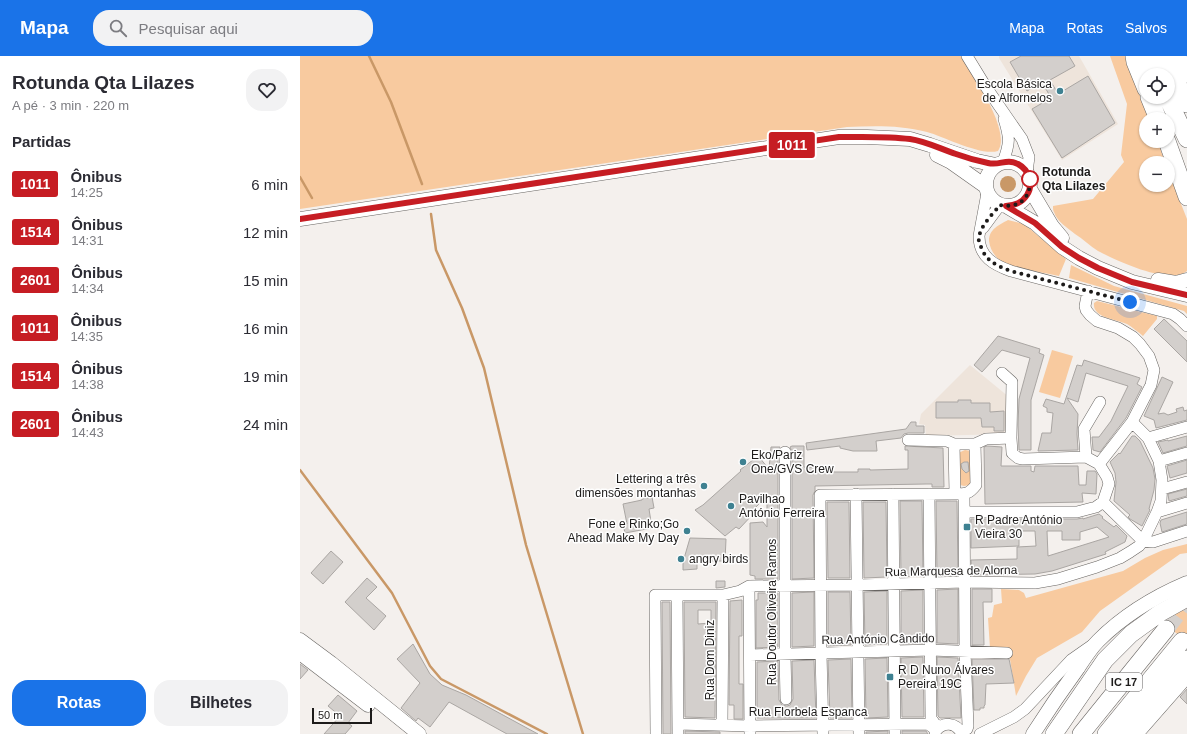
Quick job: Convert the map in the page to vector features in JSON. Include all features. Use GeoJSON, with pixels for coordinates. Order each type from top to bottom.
{"type":"FeatureCollection","features":[{"type":"Feature","properties":{"kind":"highway"},"geometry":{"type":"LineString","coordinates":[[1134,56],[1139,72]]}},
{"type":"Feature","properties":{"kind":"highway"},"geometry":{"type":"LineString","coordinates":[[1148,56],[1154,68]]}},
{"type":"Feature","properties":{"kind":"highway"},"geometry":{"type":"LineString","coordinates":[[1165,56],[1187,104]]}},
{"type":"Feature","properties":{"kind":"highway"},"geometry":{"type":"LineString","coordinates":[[1177,56],[1187,74]]}},
{"type":"Feature","properties":{"kind":"highway"},"geometry":{"type":"LineString","coordinates":[[1170,104],[1187,139]]}},
{"type":"Feature","properties":{"kind":"highway"},"geometry":{"type":"LineString","coordinates":[[1170,148],[1187,197]]}},
{"type":"Feature","properties":{"kind":"highway"},"geometry":{"type":"LineString","coordinates":[[1054,734],[1105,660],[1131,634],[1160,613],[1187,598]]}},
{"type":"Feature","properties":{"kind":"highway","name":"IC 17"},"geometry":{"type":"LineString","coordinates":[[1081,734],[1166,629]]}},
{"type":"Feature","properties":{"kind":"highway","name":"IC 17"},"geometry":{"type":"LineString","coordinates":[[1106,734],[1182,641]]}},
{"type":"Feature","properties":{"kind":"highway"},"geometry":{"type":"LineString","coordinates":[[1123,734],[1187,660]]}},
{"type":"Feature","properties":{"kind":"main road"},"geometry":{"type":"LineString","coordinates":[[300,219],[839,137],[910,139],[971,159],[1000,163],[1017,163],[1027,172],[1030,189],[1028,195],[1019,204],[1003,206]]}},
{"type":"Feature","properties":{"kind":"main road"},"geometry":{"type":"LineString","coordinates":[[867,137],[904,144],[942,157],[952,162],[986,189],[995,202],[1035,223],[1062,247],[1079,258],[1098,268],[1132,282],[1187,295]]}},
{"type":"Feature","properties":{"kind":"main road"},"geometry":{"type":"LineString","coordinates":[[986,189],[988,174],[991,169],[1000,163]]}},
{"type":"Feature","properties":{"kind":"main road"},"geometry":{"type":"LineString","coordinates":[[1030,189],[1061,238],[1077,248],[1111,265],[1138,275],[1176,283],[1187,280]]}},
{"type":"Feature","properties":{"kind":"main road"},"geometry":{"type":"LineString","coordinates":[[1033,734],[1056,698],[1096,642],[1127,616],[1146,603],[1187,583]]}},
{"type":"Feature","properties":{"kind":"main road"},"geometry":{"type":"LineString","coordinates":[[300,640],[419,734]]}},
{"type":"Feature","properties":{"kind":"main road"},"geometry":{"type":"LineString","coordinates":[[300,653],[404,734]]}},
{"type":"Feature","properties":{"kind":"main road"},"geometry":{"type":"LineString","coordinates":[[1136,734],[1187,676]]}},
{"type":"Feature","properties":{"kind":"street"},"geometry":{"type":"LineString","coordinates":[[968,56],[986,87],[1024,142],[1029,157],[1027,172]]}},
{"type":"Feature","properties":{"kind":"street"},"geometry":{"type":"LineString","coordinates":[[1000,163],[1008,148],[1009,139],[1002,111]]}},
{"type":"Feature","properties":{"kind":"street"},"geometry":{"type":"LineString","coordinates":[[986,189],[979,242],[983,253],[990,261],[998,266],[1024,274],[1173,314],[1187,326]]}},
{"type":"Feature","properties":{"kind":"street"},"geometry":{"type":"LineString","coordinates":[[979,236],[984,225],[1003,206]]}},
{"type":"Feature","properties":{"kind":"street"},"geometry":{"type":"LineString","coordinates":[[1088,291],[1085,306],[1090,316],[1097,321],[1118,328],[1133,337],[1149,356],[1154,370],[1151,384],[1132,422],[1100,464]]}},
{"type":"Feature","properties":{"kind":"street"},"geometry":{"type":"LineString","coordinates":[[964,512],[1077,512],[1096,507],[1103,502],[1108,484],[1108,477],[1100,464],[1086,457],[1022,459],[1018,458],[1012,453],[1012,382],[1002,373]]}},
{"type":"Feature","properties":{"kind":"street"},"geometry":{"type":"LineString","coordinates":[[1086,457],[1084,429],[1100,402]]}},
{"type":"Feature","properties":{"kind":"street"},"geometry":{"type":"LineString","coordinates":[[1132,422],[1148,438],[1159,461],[1162,480],[1161,501],[1143,541]]}},
{"type":"Feature","properties":{"kind":"street"},"geometry":{"type":"LineString","coordinates":[[1148,438],[1187,427]]}},
{"type":"Feature","properties":{"kind":"street"},"geometry":{"type":"LineString","coordinates":[[908,440],[947,441],[954,444],[975,444],[986,439],[1011,438]]}},
{"type":"Feature","properties":{"kind":"street"},"geometry":{"type":"LineString","coordinates":[[954,444],[963,493],[964,512],[965,651],[968,726],[962,733]]}},
{"type":"Feature","properties":{"kind":"street"},"geometry":{"type":"LineString","coordinates":[[823,730],[820,495],[963,493],[976,485],[975,444]]}},
{"type":"Feature","properties":{"kind":"street","name":"Rua Doutor Oliveira Ramos"},"geometry":{"type":"LineString","coordinates":[[785,452],[786,700]]}},
{"type":"Feature","properties":{"kind":"street"},"geometry":{"type":"LineString","coordinates":[[1159,461],[1187,453]]}},
{"type":"Feature","properties":{"kind":"street"},"geometry":{"type":"LineString","coordinates":[[1162,489],[1187,482]]}},
{"type":"Feature","properties":{"kind":"street"},"geometry":{"type":"LineString","coordinates":[[856,494],[859,730]]}},
{"type":"Feature","properties":{"kind":"street"},"geometry":{"type":"LineString","coordinates":[[893,494],[895,729]]}},
{"type":"Feature","properties":{"kind":"street"},"geometry":{"type":"LineString","coordinates":[[929,494],[931,718],[937,730]]}},
{"type":"Feature","properties":{"kind":"street"},"geometry":{"type":"LineString","coordinates":[[1103,502],[1143,541],[1152,542],[1187,532]]}},
{"type":"Feature","properties":{"kind":"street"},"geometry":{"type":"LineString","coordinates":[[1157,512],[1187,504]]}},
{"type":"Feature","properties":{"kind":"street","name":"Rua Marquesa de Alorna"},"geometry":{"type":"LineString","coordinates":[[749,586],[965,582],[1035,583],[1052,580],[1097,567],[1120,558],[1139,546],[1143,541]]}},
{"type":"Feature","properties":{"kind":"street"},"geometry":{"type":"LineString","coordinates":[[656,734],[655,595],[723,595],[740,591],[749,586],[750,730]]}},
{"type":"Feature","properties":{"kind":"street"},"geometry":{"type":"LineString","coordinates":[[677,595],[678,729]]}},
{"type":"Feature","properties":{"kind":"street","name":"Rua Dom Diniz"},"geometry":{"type":"LineString","coordinates":[[722,725],[723,595]]}},
{"type":"Feature","properties":{"kind":"street"},"geometry":{"type":"LineString","coordinates":[[968,720],[976,728],[984,732],[1014,717],[1025,710],[1071,660],[1096,642]]}},
{"type":"Feature","properties":{"kind":"street","name":"Rua António Cândido"},"geometry":{"type":"LineString","coordinates":[[750,655],[931,650],[1007,652]]}},
{"type":"Feature","properties":{"kind":"street","name":"Rua Florbela Espanca"},"geometry":{"type":"LineString","coordinates":[[678,729],[722,725],[750,730],[859,730],[895,729],[928,724],[937,730],[947,724],[952,724],[962,733]]}},
{"type":"Feature","properties":{"kind":"shaded area"},"geometry":{"type":"Polygon","coordinates":[[[300,56],[961,56],[989,103],[1000,130],[1001,142],[998,151],[991,152],[972,149],[934,134],[907,128],[887,126],[847,127],[300,209],[300,56]]]}},
{"type":"Feature","properties":{"kind":"shaded area","name":"Escola Básica de Alfornelos"},"geometry":{"type":"Polygon","coordinates":[[[999,56],[1079,56],[1118,124],[1062,160],[999,56]]]}},
{"type":"Feature","properties":{"kind":"shaded area"},"geometry":{"type":"Polygon","coordinates":[[[1110,56],[1130,56],[1139,83],[1139,104],[1146,104],[1149,112],[1139,112],[1139,148],[1160,148],[1163,156],[1139,156],[1139,192],[1175,192],[1175,189],[1187,219],[1187,271],[1179,275],[1156,274],[1142,270],[1098,251],[1063,224],[1055,216],[1053,211],[1053,206],[1093,199],[1124,162],[1121,155],[1127,104],[1110,56]]]}},
{"type":"Feature","properties":{"kind":"shaded area"},"geometry":{"type":"Polygon","coordinates":[[[1005,176],[1011,176],[1016,181],[1014,190],[1011,192],[1005,192],[1000,187],[1000,181],[1005,176]]]}},
{"type":"Feature","properties":{"kind":"shaded area"},"geometry":{"type":"Polygon","coordinates":[[[1008,220],[1024,224],[1066,259],[1059,276],[1010,265],[997,258],[990,247],[989,237],[995,228],[1008,220]]]}},
{"type":"Feature","properties":{"kind":"shaded area"},"geometry":{"type":"Polygon","coordinates":[[[1071,265],[1114,286],[1187,306],[1187,314],[1184,311],[1069,278],[1071,265]]]}},
{"type":"Feature","properties":{"kind":"shaded area"},"geometry":{"type":"Polygon","coordinates":[[[1097,301],[1157,316],[1157,319],[1143,336],[1127,324],[1101,315],[1097,312],[1094,308],[1094,303],[1097,301]]]}},
{"type":"Feature","properties":{"kind":"shaded area"},"geometry":{"type":"Polygon","coordinates":[[[1052,350],[1073,356],[1060,398],[1039,392],[1052,350]]]}},
{"type":"Feature","properties":{"kind":"shaded area"},"geometry":{"type":"Polygon","coordinates":[[[970,365],[1009,397],[1008,434],[926,436],[925,425],[919,424],[921,414],[970,365]]]}},
{"type":"Feature","properties":{"kind":"shaded area"},"geometry":{"type":"Polygon","coordinates":[[[965,450],[971,451],[972,482],[970,485],[964,486],[960,485],[958,453],[965,450]]]}},
{"type":"Feature","properties":{"kind":"shaded area"},"geometry":{"type":"Polygon","coordinates":[[[1187,544],[1187,553],[1180,554],[1100,611],[1082,632],[1037,658],[1016,696],[1008,647],[990,648],[988,618],[992,617],[994,605],[1002,603],[1001,589],[1019,590],[1024,593],[1026,598],[1123,571],[1145,558],[1163,550],[1187,544]]]}},
{"type":"Feature","properties":{"kind":"shaded area"},"geometry":{"type":"Polygon","coordinates":[[[1187,605],[1187,642],[1159,619],[1187,605]]]}},
{"type":"Feature","properties":{"kind":"building","name":"Escola Básica de Alfornelos"},"geometry":{"type":"Polygon","coordinates":[[[1021,56],[1069,56],[1075,66],[1050,80],[1058,94],[1088,76],[1115,123],[1062,158],[1032,109],[1051,98],[1042,82],[1027,91],[1010,62],[1021,56]]]}},
{"type":"Feature","properties":{"kind":"building"},"geometry":{"type":"Polygon","coordinates":[[[1164,319],[1187,341],[1187,362],[1154,329],[1164,319]]]}},
{"type":"Feature","properties":{"kind":"building"},"geometry":{"type":"Polygon","coordinates":[[[998,336],[1040,349],[1039,353],[1044,355],[1031,400],[1031,450],[1019,450],[1018,425],[1019,399],[1030,358],[1002,350],[982,372],[974,365],[998,336]]]}},
{"type":"Feature","properties":{"kind":"building"},"geometry":{"type":"Polygon","coordinates":[[[1084,360],[1140,378],[1137,384],[1142,387],[1126,418],[1100,452],[1093,450],[1092,437],[1099,437],[1111,421],[1128,386],[1086,373],[1078,402],[1067,398],[1078,414],[1078,450],[1038,451],[1042,433],[1051,433],[1053,413],[1047,412],[1047,408],[1043,406],[1046,399],[1064,404],[1077,365],[1082,366],[1084,360]]]}},
{"type":"Feature","properties":{"kind":"building"},"geometry":{"type":"Polygon","coordinates":[[[1162,377],[1173,382],[1158,414],[1164,413],[1168,415],[1177,412],[1176,409],[1183,407],[1184,411],[1187,410],[1187,420],[1156,428],[1154,420],[1144,416],[1162,377]]]}},
{"type":"Feature","properties":{"kind":"building"},"geometry":{"type":"Polygon","coordinates":[[[958,400],[971,400],[971,403],[990,403],[990,412],[1004,411],[1004,431],[994,431],[994,427],[982,427],[981,418],[936,418],[936,402],[958,402],[958,400]]]}},
{"type":"Feature","properties":{"kind":"building"},"geometry":{"type":"Polygon","coordinates":[[[911,422],[916,422],[916,426],[924,426],[924,433],[908,433],[904,434],[901,438],[876,441],[877,451],[853,451],[840,448],[840,446],[807,450],[806,443],[906,429],[911,422]]]}},
{"type":"Feature","properties":{"kind":"building"},"geometry":{"type":"Polygon","coordinates":[[[1132,436],[1135,436],[1140,441],[1153,468],[1155,479],[1150,510],[1142,526],[1130,519],[1128,517],[1130,515],[1114,501],[1116,482],[1115,473],[1110,462],[1119,453],[1120,454],[1132,436]]]}},
{"type":"Feature","properties":{"kind":"building"},"geometry":{"type":"Polygon","coordinates":[[[1187,436],[1187,446],[1163,453],[1158,442],[1168,441],[1187,436]]]}},
{"type":"Feature","properties":{"kind":"building"},"geometry":{"type":"Polygon","coordinates":[[[804,446],[804,467],[821,468],[821,471],[835,472],[858,472],[858,469],[908,469],[908,450],[905,450],[905,446],[943,448],[944,487],[932,487],[932,484],[815,486],[813,495],[814,578],[792,579],[792,452],[790,447],[804,446]]]}},
{"type":"Feature","properties":{"kind":"building"},"geometry":{"type":"Polygon","coordinates":[[[771,447],[780,447],[778,452],[778,579],[755,579],[755,576],[750,575],[750,523],[763,522],[767,527],[767,496],[752,511],[754,513],[739,529],[736,527],[725,536],[695,510],[703,505],[741,471],[740,470],[758,456],[769,469],[771,447]]]}},
{"type":"Feature","properties":{"kind":"building"},"geometry":{"type":"Polygon","coordinates":[[[984,447],[1002,447],[1001,466],[1031,466],[1031,471],[1034,472],[1035,466],[1078,466],[1079,485],[1086,485],[1087,471],[1095,471],[1097,474],[1096,494],[1082,493],[1083,502],[985,504],[984,447]]]}},
{"type":"Feature","properties":{"kind":"building"},"geometry":{"type":"Polygon","coordinates":[[[1187,460],[1187,473],[1170,478],[1167,466],[1187,460]]]}},
{"type":"Feature","properties":{"kind":"building"},"geometry":{"type":"Polygon","coordinates":[[[968,462],[969,471],[966,473],[962,469],[961,464],[968,462]]]}},
{"type":"Feature","properties":{"kind":"building"},"geometry":{"type":"Polygon","coordinates":[[[1187,489],[1187,496],[1169,501],[1168,494],[1187,489]]]}},
{"type":"Feature","properties":{"kind":"building"},"geometry":{"type":"Polygon","coordinates":[[[652,497],[654,508],[649,509],[652,528],[625,533],[623,524],[627,524],[623,504],[652,497]]]}},
{"type":"Feature","properties":{"kind":"building"},"geometry":{"type":"Polygon","coordinates":[[[900,501],[922,501],[923,576],[901,577],[900,501]]]}},
{"type":"Feature","properties":{"kind":"building"},"geometry":{"type":"Polygon","coordinates":[[[936,501],[957,501],[958,575],[937,576],[936,501]]]}},
{"type":"Feature","properties":{"kind":"building"},"geometry":{"type":"Polygon","coordinates":[[[827,502],[849,502],[850,578],[828,578],[827,502]]]}},
{"type":"Feature","properties":{"kind":"building"},"geometry":{"type":"Polygon","coordinates":[[[863,502],[886,502],[887,577],[864,578],[863,502]]]}},
{"type":"Feature","properties":{"kind":"building"},"geometry":{"type":"Polygon","coordinates":[[[1187,512],[1187,524],[1162,532],[1160,523],[1161,520],[1187,512]]]}},
{"type":"Feature","properties":{"kind":"building"},"geometry":{"type":"Polygon","coordinates":[[[1099,514],[1114,527],[1116,525],[1127,536],[1125,542],[1105,552],[1106,554],[1052,571],[1035,574],[972,575],[971,560],[1017,559],[1017,547],[1036,546],[1035,531],[1019,531],[1019,546],[971,548],[971,519],[1083,519],[1099,514]],[[1097,527],[1080,532],[1080,540],[1062,540],[1062,531],[1047,531],[1048,556],[1109,537],[1097,527]]]}},
{"type":"Feature","properties":{"kind":"building"},"geometry":{"type":"Polygon","coordinates":[[[690,538],[726,539],[725,561],[697,561],[697,569],[683,570],[683,562],[690,538]]]}},
{"type":"Feature","properties":{"kind":"building"},"geometry":{"type":"Polygon","coordinates":[[[331,551],[343,562],[323,584],[311,573],[331,551]]]}},
{"type":"Feature","properties":{"kind":"building"},"geometry":{"type":"Polygon","coordinates":[[[367,578],[377,587],[366,598],[386,616],[374,630],[345,602],[367,578]]]}},
{"type":"Feature","properties":{"kind":"building"},"geometry":{"type":"Polygon","coordinates":[[[716,581],[725,581],[725,587],[716,588],[716,581]]]}},
{"type":"Feature","properties":{"kind":"building"},"geometry":{"type":"Polygon","coordinates":[[[958,589],[958,644],[937,643],[937,590],[958,589]]]}},
{"type":"Feature","properties":{"kind":"building"},"geometry":{"type":"Polygon","coordinates":[[[972,589],[992,589],[992,602],[983,602],[984,645],[972,645],[972,589]]]}},
{"type":"Feature","properties":{"kind":"building"},"geometry":{"type":"Polygon","coordinates":[[[923,590],[923,643],[901,644],[901,591],[923,590]]]}},
{"type":"Feature","properties":{"kind":"building"},"geometry":{"type":"Polygon","coordinates":[[[887,591],[887,644],[865,645],[864,592],[887,591]]]}},
{"type":"Feature","properties":{"kind":"building"},"geometry":{"type":"Polygon","coordinates":[[[814,592],[814,646],[792,647],[792,593],[814,592]]]}},
{"type":"Feature","properties":{"kind":"building"},"geometry":{"type":"Polygon","coordinates":[[[828,592],[850,592],[851,645],[828,646],[828,592]]]}},
{"type":"Feature","properties":{"kind":"building"},"geometry":{"type":"Polygon","coordinates":[[[758,593],[778,593],[778,647],[756,648],[756,600],[758,600],[758,593]]]}},
{"type":"Feature","properties":{"kind":"building"},"geometry":{"type":"Polygon","coordinates":[[[742,600],[742,636],[739,636],[739,684],[743,684],[743,719],[734,719],[734,705],[729,705],[730,601],[742,600]]]}},
{"type":"Feature","properties":{"kind":"building"},"geometry":{"type":"Polygon","coordinates":[[[662,602],[670,602],[671,734],[663,734],[662,602]]]}},
{"type":"Feature","properties":{"kind":"building"},"geometry":{"type":"Polygon","coordinates":[[[684,602],[716,602],[715,718],[685,717],[684,602]],[[698,610],[698,624],[711,623],[711,610],[698,610]]]}},
{"type":"Feature","properties":{"kind":"building"},"geometry":{"type":"Polygon","coordinates":[[[413,644],[430,674],[442,685],[466,695],[538,734],[507,734],[449,702],[430,727],[418,718],[416,721],[401,708],[420,683],[397,659],[413,644]]]}},
{"type":"Feature","properties":{"kind":"building"},"geometry":{"type":"Polygon","coordinates":[[[923,657],[924,717],[902,717],[901,658],[923,657]]]}},
{"type":"Feature","properties":{"kind":"building"},"geometry":{"type":"Polygon","coordinates":[[[937,657],[958,658],[961,718],[940,718],[938,716],[937,657]]]}},
{"type":"Feature","properties":{"kind":"building"},"geometry":{"type":"Polygon","coordinates":[[[887,658],[888,717],[866,718],[865,659],[887,658]]]}},
{"type":"Feature","properties":{"kind":"building"},"geometry":{"type":"Polygon","coordinates":[[[851,659],[852,718],[830,718],[828,660],[851,659]]]}},
{"type":"Feature","properties":{"kind":"building"},"geometry":{"type":"Polygon","coordinates":[[[972,659],[1009,659],[1014,683],[986,684],[985,705],[984,708],[980,708],[980,710],[974,710],[972,659]]]}},
{"type":"Feature","properties":{"kind":"building"},"geometry":{"type":"Polygon","coordinates":[[[814,660],[816,718],[757,718],[757,662],[778,661],[779,700],[782,705],[787,706],[790,705],[793,699],[792,661],[814,660]]]}},
{"type":"Feature","properties":{"kind":"building"},"geometry":{"type":"Polygon","coordinates":[[[300,664],[308,670],[300,679],[300,664]]]}},
{"type":"Feature","properties":{"kind":"building"},"geometry":{"type":"Polygon","coordinates":[[[1187,689],[1187,704],[1180,697],[1187,689]]]}},
{"type":"Feature","properties":{"kind":"building"},"geometry":{"type":"Polygon","coordinates":[[[338,695],[357,711],[348,723],[352,726],[345,734],[324,734],[340,716],[328,706],[338,695]]]}},
{"type":"Feature","properties":{"kind":"building"},"geometry":{"type":"Polygon","coordinates":[[[685,731],[720,732],[720,734],[685,734],[685,731]]]}},
{"type":"Feature","properties":{"kind":"building"},"geometry":{"type":"Polygon","coordinates":[[[888,731],[888,734],[866,734],[866,732],[888,731]]]}},
{"type":"Feature","properties":{"kind":"building"},"geometry":{"type":"Polygon","coordinates":[[[902,731],[926,731],[928,734],[902,734],[902,731]]]}},
{"type":"Feature","properties":{"kind":"waterway"},"geometry":{"type":"LineString","coordinates":[[369,56],[391,102],[422,184]]}},
{"type":"Feature","properties":{"kind":"waterway"},"geometry":{"type":"LineString","coordinates":[[300,177],[312,198]]}},
{"type":"Feature","properties":{"kind":"waterway"},"geometry":{"type":"LineString","coordinates":[[431,214],[436,250],[462,308],[484,368],[526,545],[583,734]]}},
{"type":"Feature","properties":{"kind":"waterway"},"geometry":{"type":"LineString","coordinates":[[300,470],[392,593],[430,666],[441,679],[547,734]]}},
{"type":"Feature","properties":{"kind":"tunnel"},"geometry":{"type":"LineString","coordinates":[[1166,629],[1187,601]]}},
{"type":"Feature","properties":{"kind":"bus line","name":"1011"},"geometry":{"type":"LineString","coordinates":[[300,219],[839,137],[910,139],[977,161],[996,165],[1003,162],[1017,163],[1027,172],[1030,189],[1028,195],[1019,204],[1006,206],[1035,223],[1062,247],[1098,268],[1132,282],[1156,289],[1187,295]]}},
{"type":"Feature","properties":{"kind":"place","name":"Escola Básica de Alfornelos"},"geometry":{"type":"Point","coordinates":[1060,91]}},
{"type":"Feature","properties":{"kind":"place","name":"Rotunda Qta Lilazes"},"geometry":{"type":"Point","coordinates":[1030,179]}},
{"type":"Feature","properties":{"kind":"place","name":"Eko/Pariz One/GVS Crew"},"geometry":{"type":"Point","coordinates":[743,462]}},
{"type":"Feature","properties":{"kind":"place","name":"Lettering a três dimensões montanhas"},"geometry":{"type":"Point","coordinates":[704,486]}},
{"type":"Feature","properties":{"kind":"place","name":"Pavilhao António Ferreira"},"geometry":{"type":"Point","coordinates":[731,506]}},
{"type":"Feature","properties":{"kind":"place","name":"R Padre António Vieira 30"},"geometry":{"type":"Point","coordinates":[967,527]}},
{"type":"Feature","properties":{"kind":"place","name":"Fone e Rinko;Go Ahead Make My Day"},"geometry":{"type":"Point","coordinates":[687,531]}},
{"type":"Feature","properties":{"kind":"place","name":"angry birds"},"geometry":{"type":"Point","coordinates":[681,559]}},
{"type":"Feature","properties":{"kind":"place","name":"R D Nuno Álvares Pereira 19C"},"geometry":{"type":"Point","coordinates":[890,677]}},
{"type":"Feature","properties":{"kind":"route"},"geometry":{"type":"LineString","coordinates":[[1030,179],[1029,177],[1030,189],[1024,200],[1013,206],[1000,205],[984,225],[979,236],[979,242],[983,253],[990,261],[1011,271],[1130,302]]}}]}
